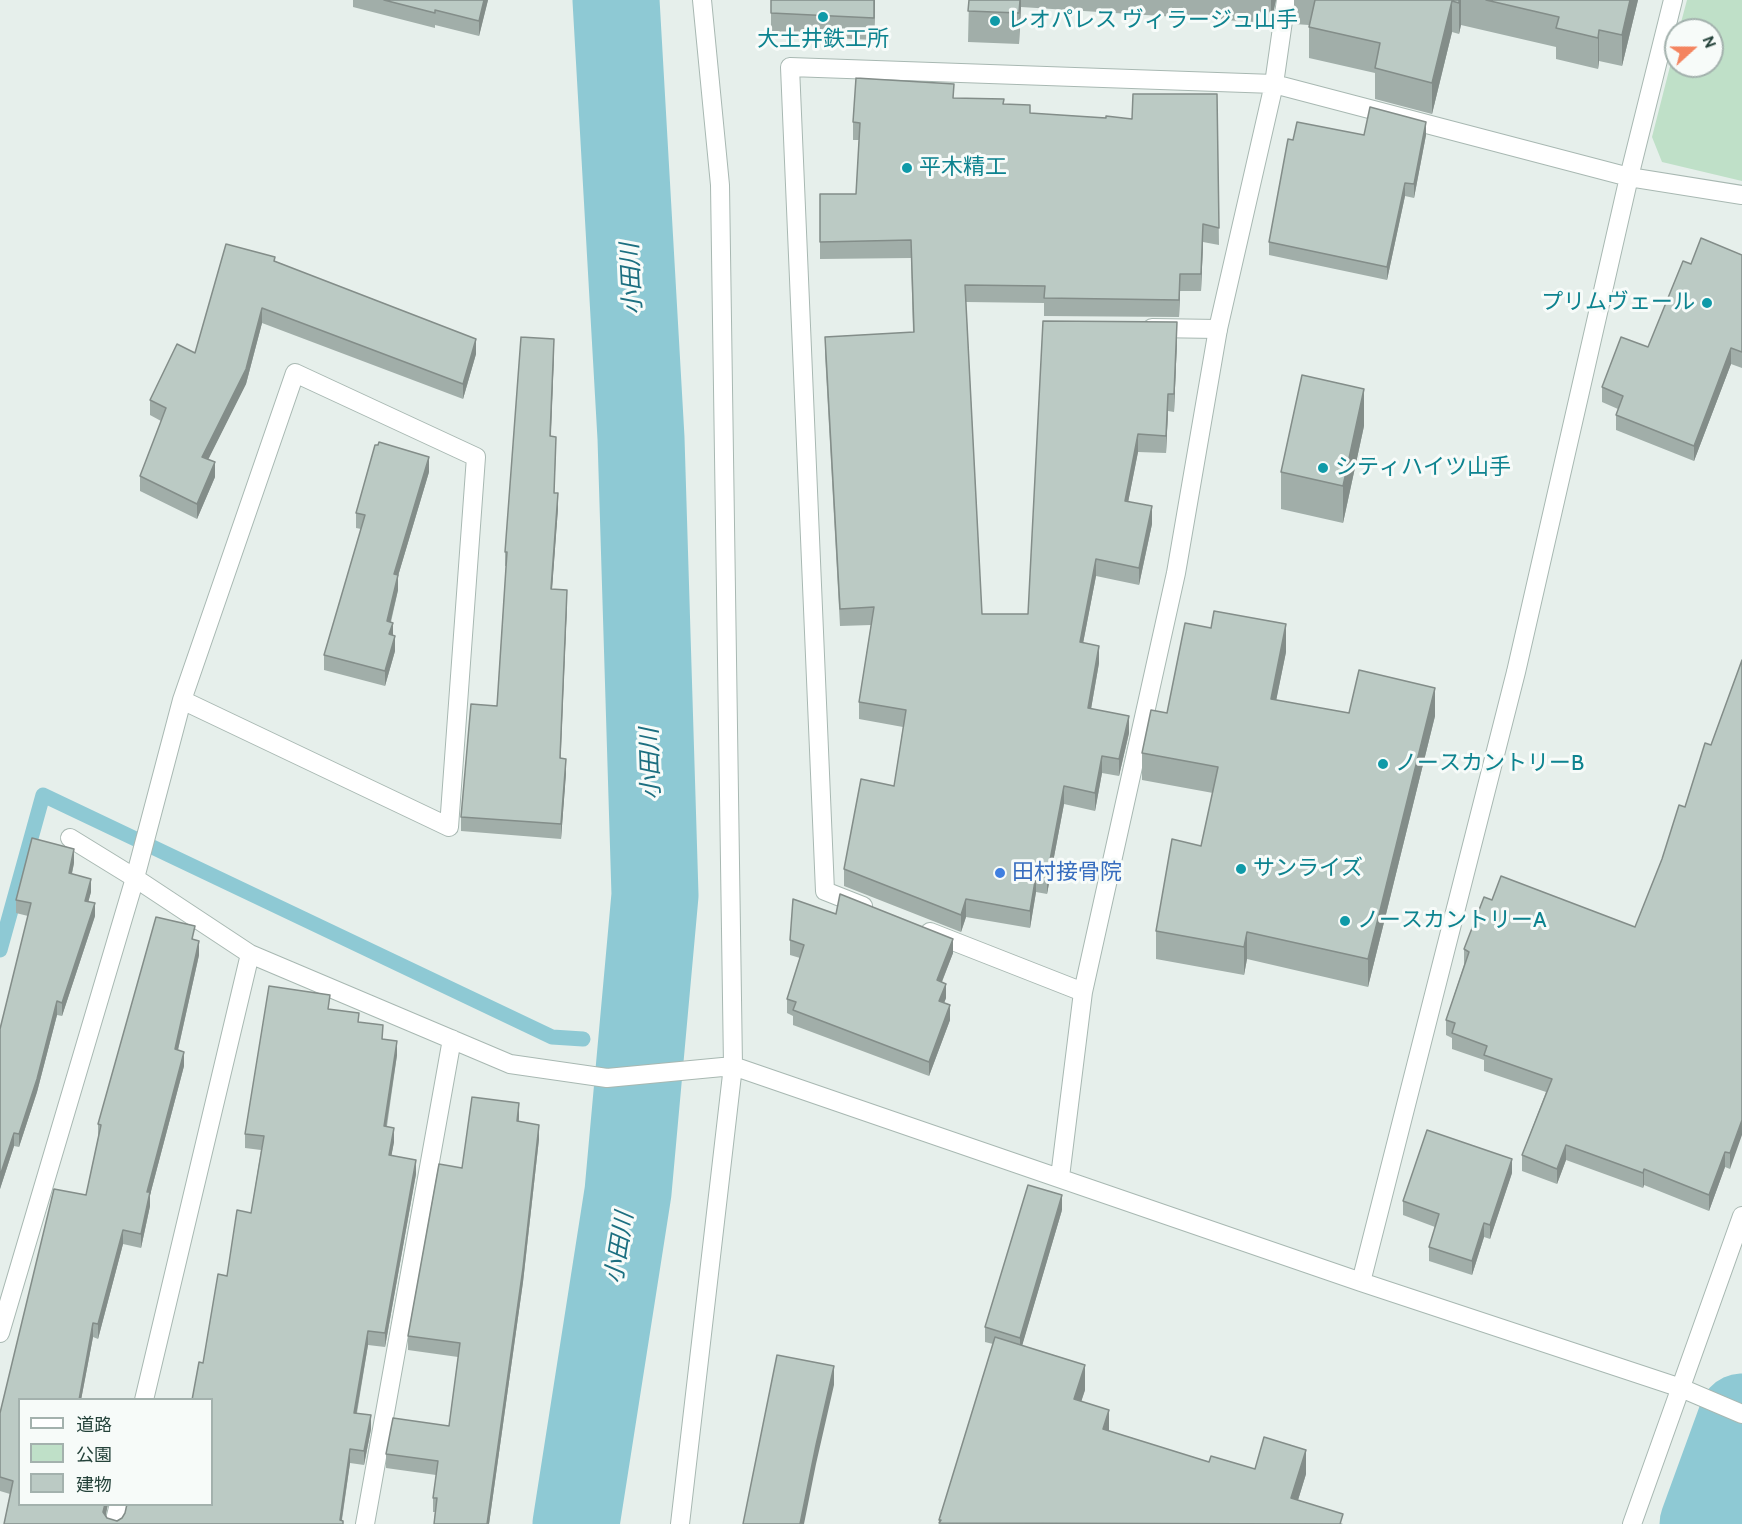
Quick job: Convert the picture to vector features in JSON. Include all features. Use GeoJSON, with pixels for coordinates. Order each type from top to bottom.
{"type":"FeatureCollection","features":[{"type":"Feature","properties":{"kind":"street"},"geometry":{"type":"LineString","coordinates":[[680,1524],[726,1067],[720,185],[702,0]]}},
{"type":"Feature","properties":{"kind":"street"},"geometry":{"type":"LineString","coordinates":[[1059,1177],[1083,992],[1176,573],[1218,329],[1274,84],[1286,0]]}},
{"type":"Feature","properties":{"kind":"street"},"geometry":{"type":"LineString","coordinates":[[1361,1282],[1516,672],[1629,177],[1673,0]]}},
{"type":"Feature","properties":{"kind":"street"},"geometry":{"type":"LineString","coordinates":[[879,912],[825,891],[790,67],[1274,84],[1629,177],[1742,195]]}},
{"type":"Feature","properties":{"kind":"street"},"geometry":{"type":"LineString","coordinates":[[1136,328],[1218,329]]}},
{"type":"Feature","properties":{"kind":"street"},"geometry":{"type":"LineString","coordinates":[[0,1333],[135,878],[182,700],[295,373],[476,457],[449,827],[182,700]]}},
{"type":"Feature","properties":{"kind":"street"},"geometry":{"type":"LineString","coordinates":[[70,837],[250,954],[510,1064],[607,1078],[726,1067],[1059,1177],[1361,1282],[1681,1388],[1742,1414]]}},
{"type":"Feature","properties":{"kind":"street"},"geometry":{"type":"LineString","coordinates":[[911,925],[1083,992]]}},
{"type":"Feature","properties":{"kind":"street"},"geometry":{"type":"LineString","coordinates":[[144,1398],[250,954]]}},
{"type":"Feature","properties":{"kind":"street"},"geometry":{"type":"LineString","coordinates":[[365,1524],[453,1039]]}},
{"type":"Feature","properties":{"kind":"street"},"geometry":{"type":"LineString","coordinates":[[1632,1524],[1742,1216]]}},
{"type":"Feature","properties":{"kind":"street"},"geometry":{"type":"LineString","coordinates":[[114,1524],[118,1506]]}},
{"type":"Feature","properties":{"kind":"green space"},"geometry":{"type":"Polygon","coordinates":[[[1687,0],[1742,0],[1742,181],[1662,162],[1652,137],[1667,78],[1724,78],[1724,18],[1682,18],[1687,0]]]}},
{"type":"Feature","properties":{"kind":"building"},"geometry":{"type":"Polygon","coordinates":[[[384,0],[484,0],[479,21],[384,0]]]}},
{"type":"Feature","properties":{"kind":"building"},"geometry":{"type":"Polygon","coordinates":[[[771,0],[874,0],[874,18],[771,13],[771,0]]]}},
{"type":"Feature","properties":{"kind":"building"},"geometry":{"type":"Polygon","coordinates":[[[969,0],[1020,0],[1019,13],[968,11],[969,0]]]}},
{"type":"Feature","properties":{"kind":"building"},"geometry":{"type":"Polygon","coordinates":[[[1315,0],[1459,0],[1459,3],[1452,1],[1432,83],[1375,68],[1380,43],[1309,27],[1315,0]]]}},
{"type":"Feature","properties":{"kind":"building"},"geometry":{"type":"Polygon","coordinates":[[[1486,0],[1630,0],[1622,35],[1599,30],[1598,38],[1556,28],[1559,17],[1486,0]]]}},
{"type":"Feature","properties":{"kind":"building"},"geometry":{"type":"Polygon","coordinates":[[[856,78],[954,84],[953,98],[1004,99],[1003,104],[1030,105],[1030,113],[1106,118],[1106,116],[1132,119],[1133,94],[1217,94],[1219,228],[1203,224],[1201,274],[1180,274],[1179,300],[1044,298],[1045,286],[965,285],[982,614],[1028,614],[1043,321],[1177,322],[1174,394],[1168,394],[1166,436],[1138,434],[1125,501],[1152,506],[1139,568],[1096,559],[1080,642],[1099,646],[1088,708],[1129,716],[1119,759],[1102,756],[1095,793],[1064,786],[1047,876],[1036,875],[1030,911],[966,899],[961,915],[844,869],[861,779],[894,786],[906,710],[859,702],[874,607],[840,609],[825,337],[914,332],[911,240],[820,242],[820,194],[856,194],[860,123],[853,122],[856,78]]]}},
{"type":"Feature","properties":{"kind":"building"},"geometry":{"type":"Polygon","coordinates":[[[1370,107],[1426,122],[1414,184],[1405,183],[1387,267],[1269,242],[1288,139],[1293,140],[1297,122],[1364,135],[1370,107]]]}},
{"type":"Feature","properties":{"kind":"building"},"geometry":{"type":"Polygon","coordinates":[[[1701,238],[1742,255],[1742,352],[1731,348],[1694,446],[1616,415],[1623,396],[1602,387],[1621,337],[1648,347],[1683,261],[1691,264],[1701,238]]]}},
{"type":"Feature","properties":{"kind":"building"},"geometry":{"type":"Polygon","coordinates":[[[226,244],[275,257],[274,261],[476,339],[463,384],[262,308],[246,369],[202,457],[215,462],[197,504],[140,476],[166,408],[150,400],[177,344],[195,353],[226,244]]]}},
{"type":"Feature","properties":{"kind":"building"},"geometry":{"type":"Polygon","coordinates":[[[521,337],[554,339],[550,436],[556,437],[554,493],[558,493],[551,589],[567,590],[560,758],[566,759],[561,824],[461,817],[471,704],[497,706],[507,552],[505,552],[521,337]]]}},
{"type":"Feature","properties":{"kind":"building"},"geometry":{"type":"Polygon","coordinates":[[[1302,375],[1364,389],[1343,486],[1281,472],[1302,375]]]}},
{"type":"Feature","properties":{"kind":"building"},"geometry":{"type":"Polygon","coordinates":[[[379,442],[429,457],[394,574],[398,575],[387,621],[393,623],[389,634],[395,636],[385,671],[324,655],[365,515],[356,513],[375,445],[379,442]]]}},
{"type":"Feature","properties":{"kind":"building"},"geometry":{"type":"Polygon","coordinates":[[[1214,611],[1286,624],[1271,699],[1349,713],[1359,670],[1435,688],[1368,959],[1247,932],[1244,947],[1156,931],[1172,839],[1201,846],[1218,767],[1142,753],[1151,710],[1167,713],[1185,623],[1211,628],[1214,611]]]}},
{"type":"Feature","properties":{"kind":"building"},"geometry":{"type":"Polygon","coordinates":[[[1742,660],[1742,1120],[1730,1153],[1725,1152],[1709,1195],[1644,1169],[1643,1173],[1566,1145],[1557,1169],[1522,1155],[1552,1079],[1484,1055],[1487,1046],[1452,1033],[1455,1023],[1446,1020],[1469,952],[1464,949],[1484,897],[1492,900],[1501,876],[1635,927],[1662,859],[1679,805],[1685,807],[1705,743],[1711,745],[1742,660]]]}},
{"type":"Feature","properties":{"kind":"building"},"geometry":{"type":"Polygon","coordinates":[[[32,838],[74,849],[69,873],[91,879],[85,901],[95,903],[62,1003],[57,1001],[37,1079],[19,1134],[14,1133],[0,1176],[0,1029],[31,903],[16,900],[32,838]]]}},
{"type":"Feature","properties":{"kind":"building"},"geometry":{"type":"Polygon","coordinates":[[[840,894],[953,939],[937,980],[946,984],[939,1001],[950,1005],[929,1062],[793,1010],[796,1002],[787,999],[804,945],[790,940],[793,899],[836,914],[840,894]]]}},
{"type":"Feature","properties":{"kind":"building"},"geometry":{"type":"Polygon","coordinates":[[[156,917],[195,926],[192,939],[199,941],[175,1049],[184,1052],[147,1192],[150,1192],[141,1234],[123,1230],[98,1324],[93,1323],[79,1398],[18,1398],[18,1506],[104,1506],[103,1512],[107,1518],[117,1521],[122,1518],[127,1506],[213,1506],[213,1398],[192,1398],[199,1362],[203,1363],[218,1274],[227,1276],[237,1210],[251,1213],[264,1136],[245,1134],[269,986],[330,995],[328,1009],[359,1013],[358,1022],[383,1025],[382,1039],[397,1041],[384,1126],[394,1128],[389,1155],[416,1160],[385,1333],[368,1331],[354,1413],[371,1415],[364,1451],[350,1449],[340,1520],[343,1524],[4,1524],[13,1481],[0,1477],[0,1413],[54,1189],[86,1195],[101,1125],[98,1124],[156,917]]]}},
{"type":"Feature","properties":{"kind":"building"},"geometry":{"type":"Polygon","coordinates":[[[472,1097],[519,1103],[517,1121],[539,1125],[523,1268],[487,1524],[434,1524],[437,1498],[433,1498],[438,1461],[386,1454],[393,1418],[449,1426],[460,1343],[408,1336],[439,1164],[462,1168],[472,1097]]]}},
{"type":"Feature","properties":{"kind":"building"},"geometry":{"type":"Polygon","coordinates":[[[1427,1130],[1512,1159],[1490,1225],[1484,1223],[1472,1261],[1429,1247],[1439,1214],[1403,1201],[1427,1130]]]}},
{"type":"Feature","properties":{"kind":"building"},"geometry":{"type":"Polygon","coordinates":[[[1028,1185],[1062,1195],[1020,1338],[985,1327],[1028,1185]]]}},
{"type":"Feature","properties":{"kind":"building"},"geometry":{"type":"Polygon","coordinates":[[[995,1337],[1085,1365],[1074,1399],[1109,1410],[1103,1429],[1209,1462],[1211,1456],[1255,1469],[1264,1437],[1306,1450],[1291,1498],[1343,1514],[1340,1524],[939,1523],[995,1337]]]}},
{"type":"Feature","properties":{"kind":"building"},"geometry":{"type":"Polygon","coordinates":[[[777,1355],[834,1366],[800,1524],[743,1524],[777,1355]]]}},
{"type":"Feature","properties":{"kind":"waterway","name":"小田川"},"geometry":{"type":"LineString","coordinates":[[576,1524],[628,1192],[655,895],[641,438],[616,0]]}},
{"type":"Feature","properties":{"kind":"waterway"},"geometry":{"type":"LineString","coordinates":[[0,950],[43,795],[552,1037],[583,1039]]}},
{"type":"Feature","properties":{"kind":"waterway"},"geometry":{"type":"LineString","coordinates":[[622,1035],[642,1036]]}},
{"type":"Feature","properties":{"kind":"waterway"},"geometry":{"type":"LineString","coordinates":[[1703,1524],[1742,1417]]}},
{"type":"Feature","properties":{"kind":"place","name":"大土井鉄工所"},"geometry":{"type":"Point","coordinates":[823,17]}},
{"type":"Feature","properties":{"kind":"place","name":"レオパレス ヴィラージュ山手"},"geometry":{"type":"Point","coordinates":[995,21]}},
{"type":"Feature","properties":{"kind":"place","name":"平木精工"},"geometry":{"type":"Point","coordinates":[907,168]}},
{"type":"Feature","properties":{"kind":"place","name":"プリムヴェール"},"geometry":{"type":"Point","coordinates":[1707,303]}},
{"type":"Feature","properties":{"kind":"place","name":"シティハイツ山手"},"geometry":{"type":"Point","coordinates":[1323,468]}},
{"type":"Feature","properties":{"kind":"place","name":"ノースカントリーB"},"geometry":{"type":"Point","coordinates":[1383,764]}},
{"type":"Feature","properties":{"kind":"place","name":"サンライズ"},"geometry":{"type":"Point","coordinates":[1241,869]}},
{"type":"Feature","properties":{"kind":"place","name":"田村接骨院"},"geometry":{"type":"Point","coordinates":[1000,873]}},
{"type":"Feature","properties":{"kind":"place","name":"ノースカントリーA"},"geometry":{"type":"Point","coordinates":[1345,921]}}]}
